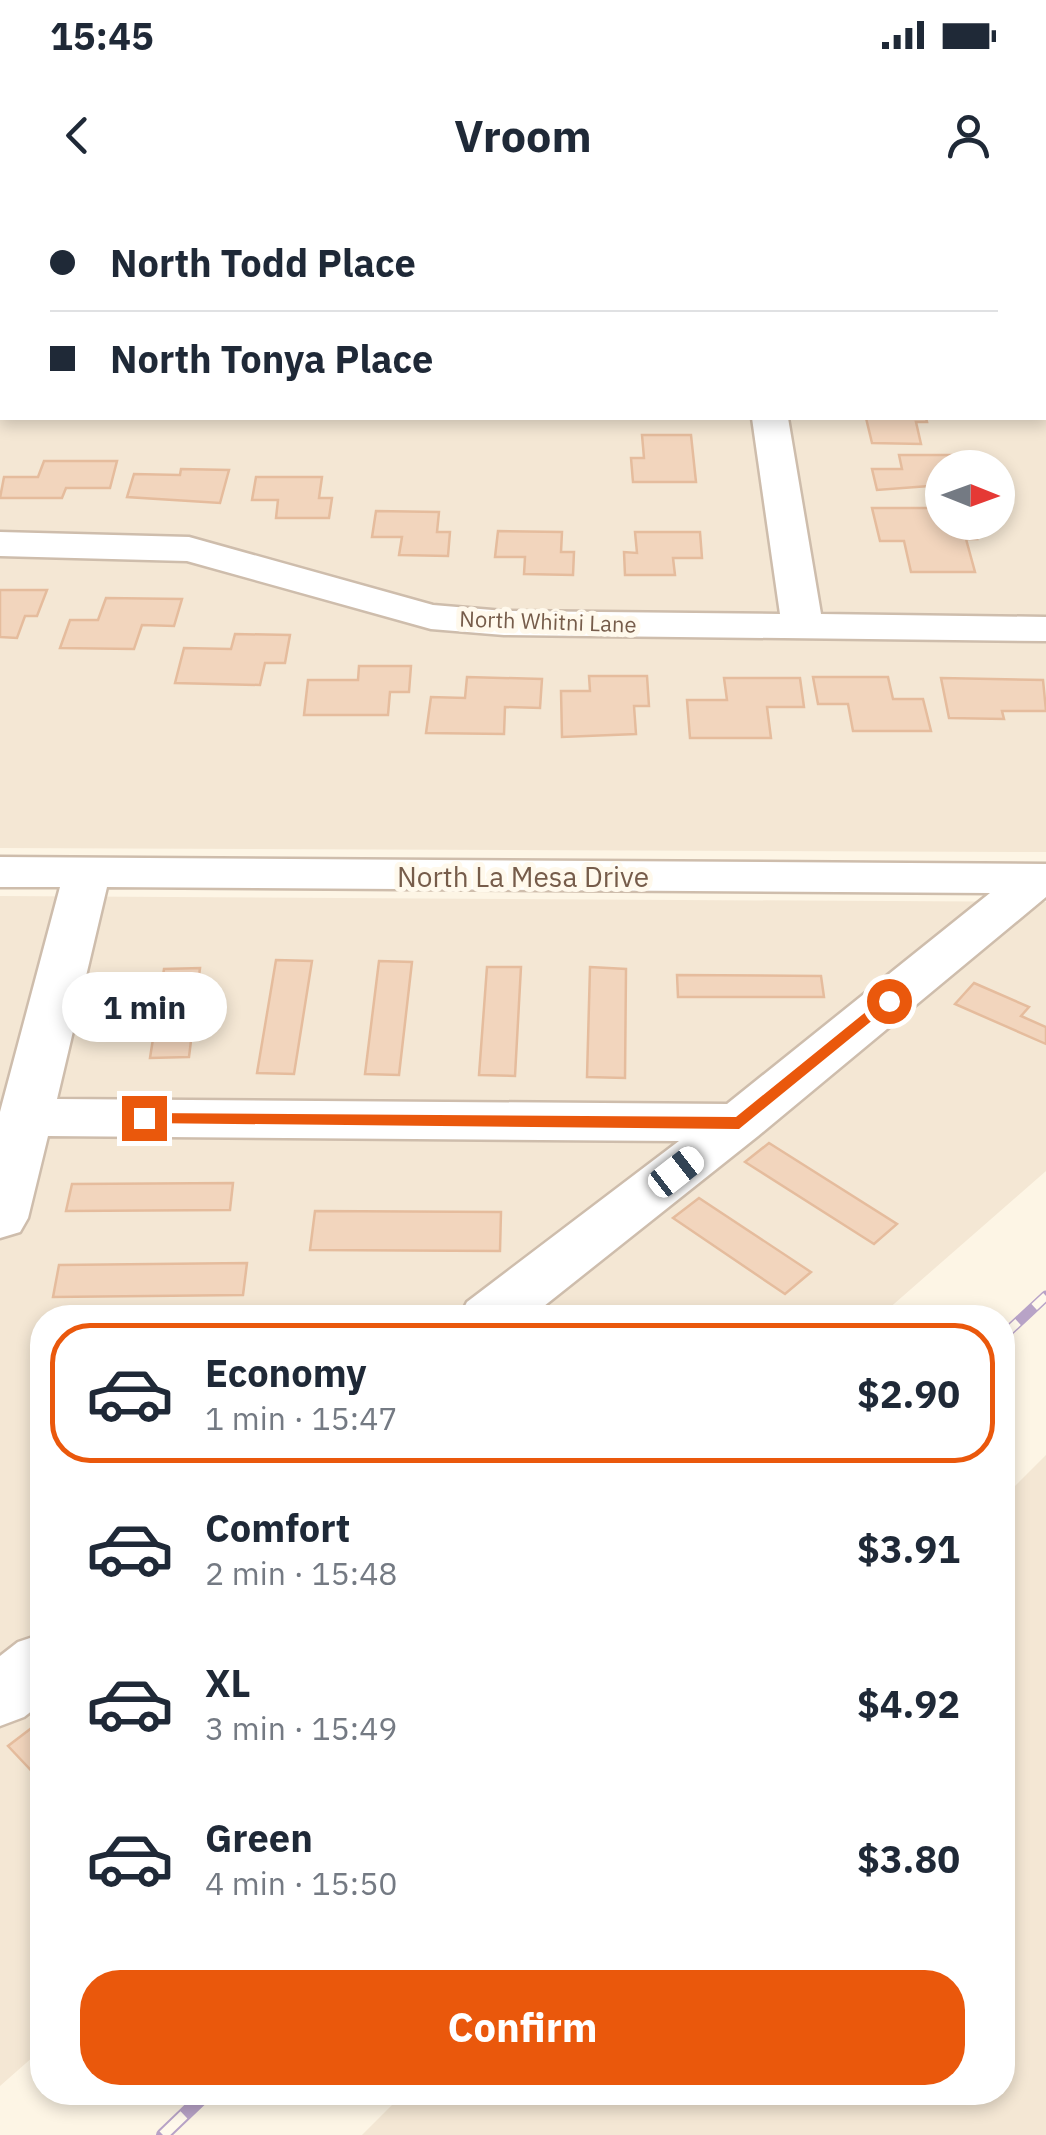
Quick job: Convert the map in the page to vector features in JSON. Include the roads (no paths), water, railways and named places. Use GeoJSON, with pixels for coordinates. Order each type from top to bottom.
{"type":"FeatureCollection","features":[{"type":"Feature","properties":{"kind":"street"},"geometry":{"type":"LineString","coordinates":[[770,420],[802,626]]}},
{"type":"Feature","properties":{"kind":"street","name":"North Whitni Lane"},"geometry":{"type":"LineString","coordinates":[[0,544],[188,550],[431,617],[504,623],[1046,629]]}},
{"type":"Feature","properties":{"kind":"street","name":"North La Mesa Drive"},"geometry":{"type":"LineString","coordinates":[[0,872],[1042,879]]}},
{"type":"Feature","properties":{"kind":"street"},"geometry":{"type":"LineString","coordinates":[[0,1218],[87,873]]}},
{"type":"Feature","properties":{"kind":"street"},"geometry":{"type":"LineString","coordinates":[[505,1305],[1042,879]]}},
{"type":"Feature","properties":{"kind":"street"},"geometry":{"type":"LineString","coordinates":[[26,1117],[739,1123]]}},
{"type":"Feature","properties":{"kind":"street"},"geometry":{"type":"LineString","coordinates":[[0,1696],[30,1672]]}},
{"type":"Feature","properties":{"kind":"railway"},"geometry":{"type":"LineString","coordinates":[[1015,1325],[1046,1296]]}},
{"type":"Feature","properties":{"kind":"railway"},"geometry":{"type":"LineString","coordinates":[[163,2135],[194,2105]]}}]}
